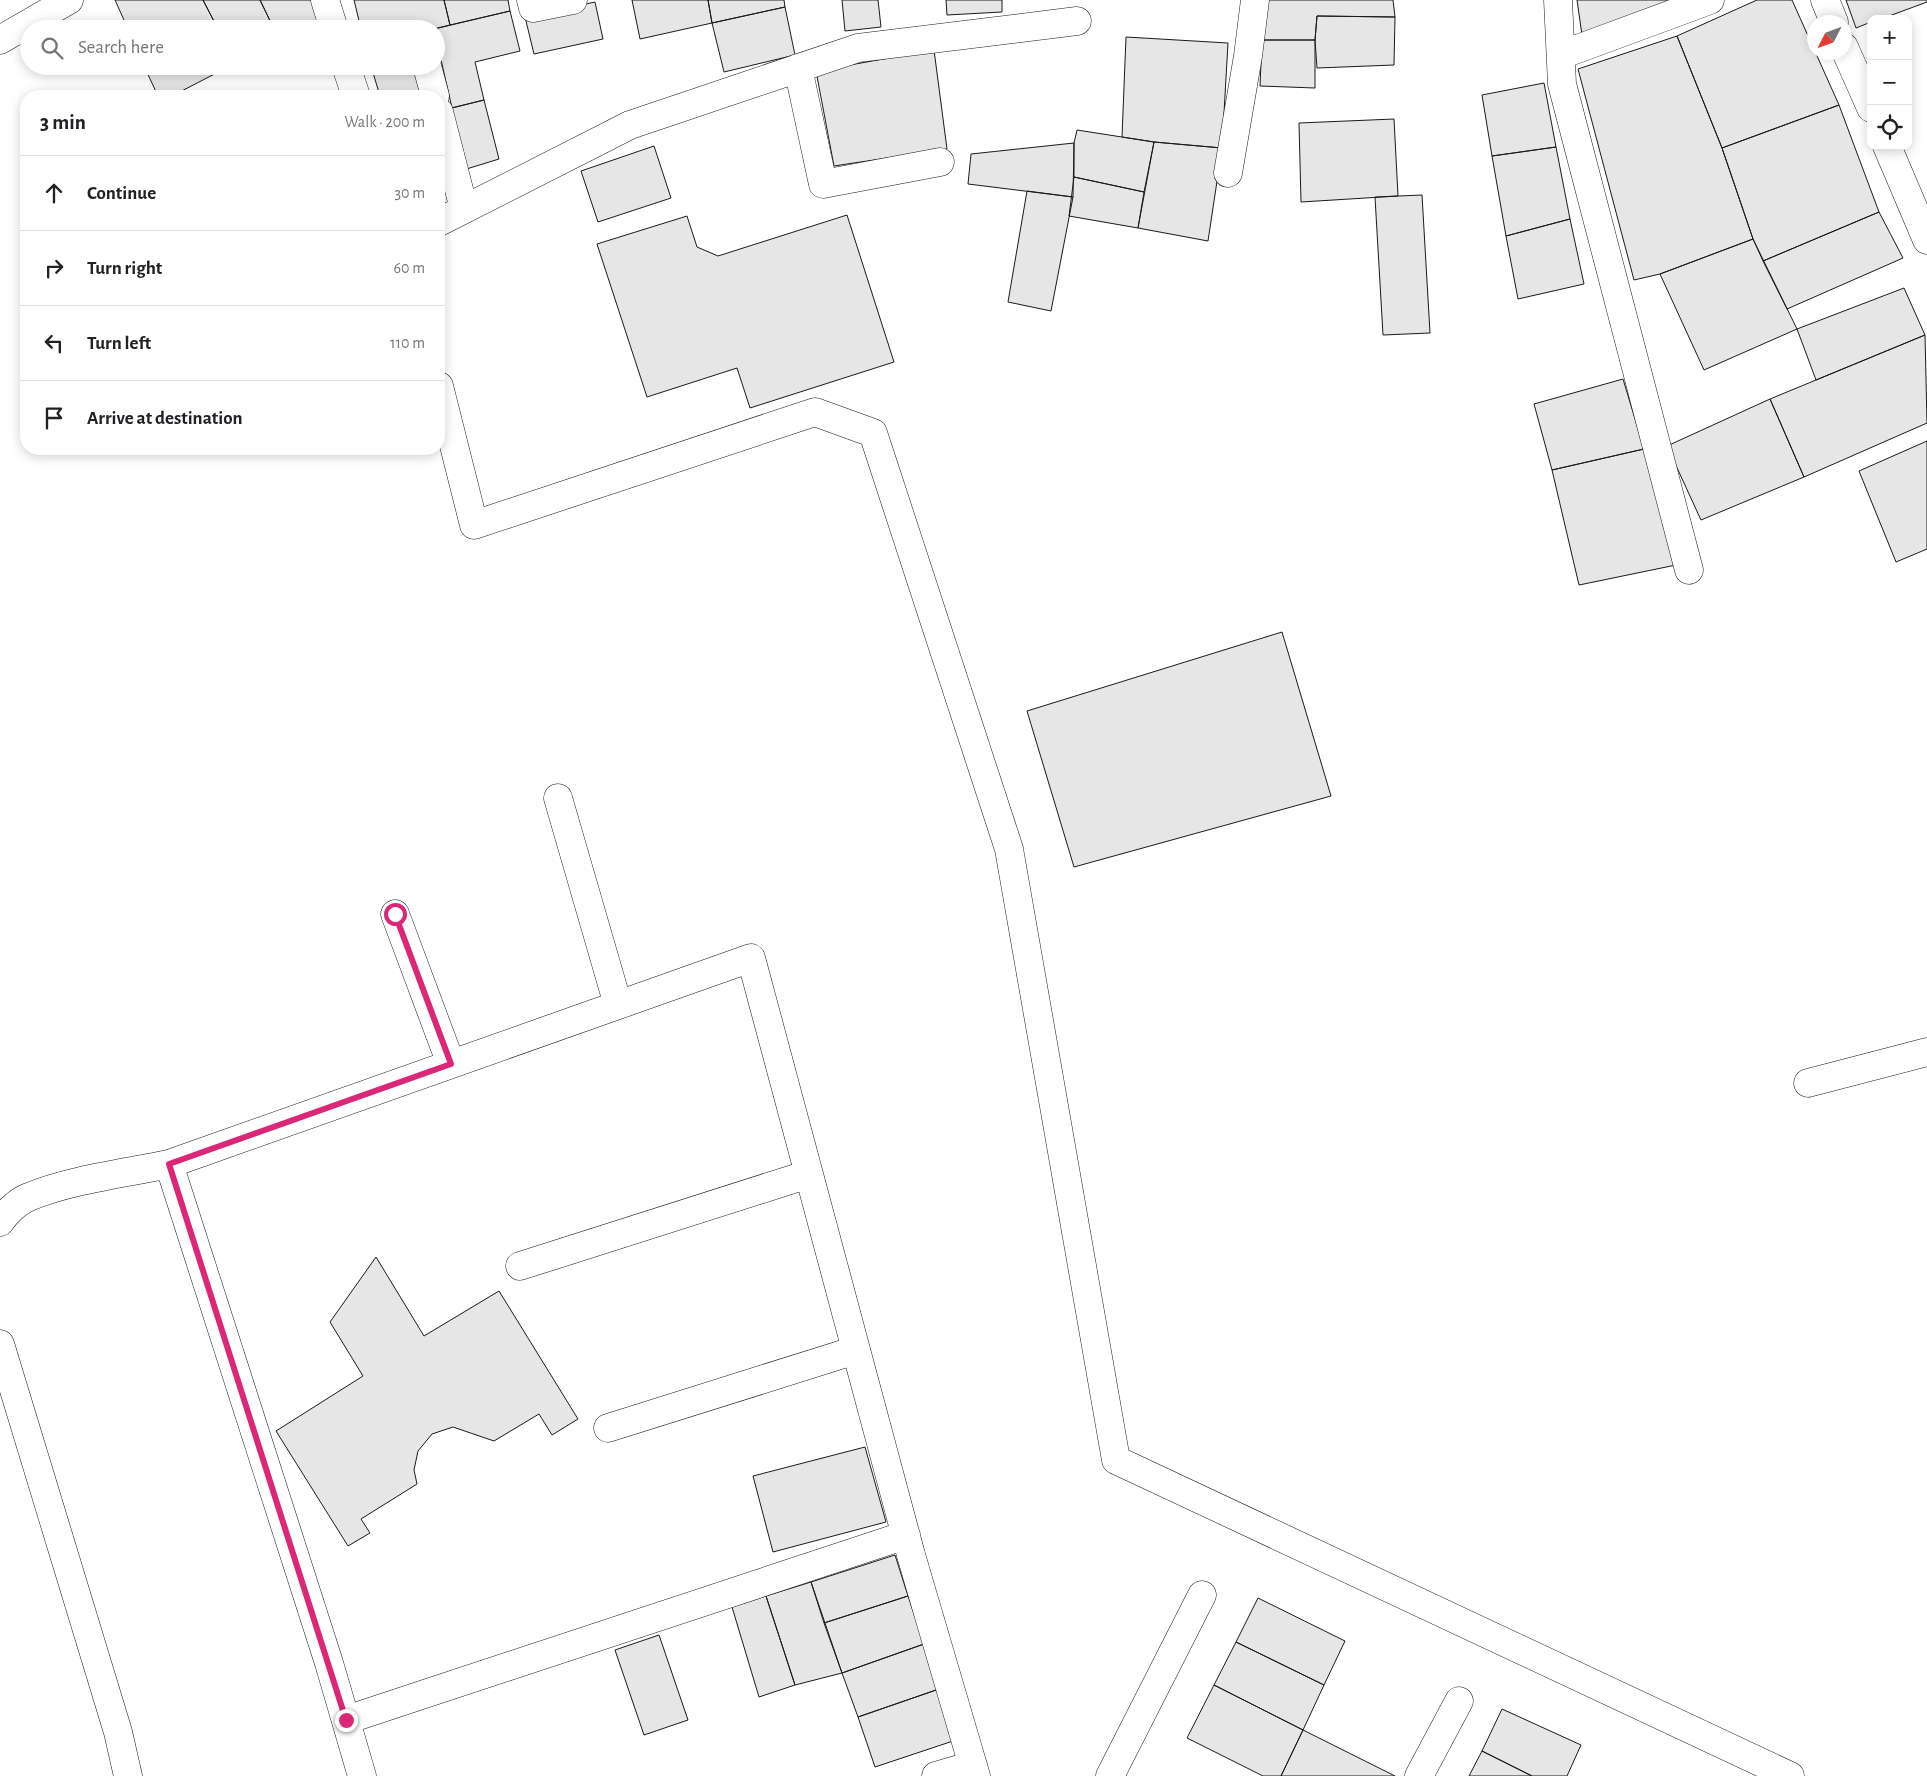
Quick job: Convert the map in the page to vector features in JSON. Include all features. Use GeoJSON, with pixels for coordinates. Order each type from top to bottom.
{"type":"FeatureCollection","features":[{"type":"Feature","properties":{"kind":"street"},"geometry":{"type":"LineString","coordinates":[[34,20],[69,0]]}},
{"type":"Feature","properties":{"kind":"street"},"geometry":{"type":"LineString","coordinates":[[325,0],[331,20]]}},
{"type":"Feature","properties":{"kind":"street"},"geometry":{"type":"LineString","coordinates":[[530,0],[533,8],[573,0]]}},
{"type":"Feature","properties":{"kind":"street"},"geometry":{"type":"LineString","coordinates":[[1228,173],[1248,56],[1255,0]]}},
{"type":"Feature","properties":{"kind":"street"},"geometry":{"type":"LineString","coordinates":[[1558,0],[1562,84],[1689,570]]}},
{"type":"Feature","properties":{"kind":"street"},"geometry":{"type":"LineString","coordinates":[[1561,55],[1710,0]]}},
{"type":"Feature","properties":{"kind":"street"},"geometry":{"type":"LineString","coordinates":[[1824,0],[1831,15]]}},
{"type":"Feature","properties":{"kind":"street"},"geometry":{"type":"LineString","coordinates":[[445,219],[630,125],[858,48],[1077,21]]}},
{"type":"Feature","properties":{"kind":"street"},"geometry":{"type":"LineString","coordinates":[[0,40],[20,28]]}},
{"type":"Feature","properties":{"kind":"street"},"geometry":{"type":"LineString","coordinates":[[1850,60],[1870,105]]}},
{"type":"Feature","properties":{"kind":"street"},"geometry":{"type":"LineString","coordinates":[[798,68],[823,184],[940,162]]}},
{"type":"Feature","properties":{"kind":"street"},"geometry":{"type":"LineString","coordinates":[[349,75],[354,90]]}},
{"type":"Feature","properties":{"kind":"street"},"geometry":{"type":"LineString","coordinates":[[429,75],[433,90]]}},
{"type":"Feature","properties":{"kind":"street"},"geometry":{"type":"LineString","coordinates":[[445,135],[464,209]]}},
{"type":"Feature","properties":{"kind":"street"},"geometry":{"type":"LineString","coordinates":[[1889,150],[1927,240]]}},
{"type":"Feature","properties":{"kind":"street"},"geometry":{"type":"LineString","coordinates":[[445,410],[474,525],[815,412],[873,433],[1009,850],[1116,1460],[1784,1775]]}},
{"type":"Feature","properties":{"kind":"street"},"geometry":{"type":"LineString","coordinates":[[558,798],[618,1005]]}},
{"type":"Feature","properties":{"kind":"street"},"geometry":{"type":"LineString","coordinates":[[395,914],[451,1064]]}},
{"type":"Feature","properties":{"kind":"street"},"geometry":{"type":"LineString","coordinates":[[0,1222],[5,1214],[27,1197],[58,1188],[169,1164],[751,958],[906,1535],[975,1770],[936,1776]]}},
{"type":"Feature","properties":{"kind":"street"},"geometry":{"type":"LineString","coordinates":[[1808,1083],[1927,1052]]}},
{"type":"Feature","properties":{"kind":"street"},"geometry":{"type":"LineString","coordinates":[[169,1164],[346,1720],[362,1776]]}},
{"type":"Feature","properties":{"kind":"street"},"geometry":{"type":"LineString","coordinates":[[520,1266],[809,1174]]}},
{"type":"Feature","properties":{"kind":"street"},"geometry":{"type":"LineString","coordinates":[[0,1344],[118,1732],[128,1776]]}},
{"type":"Feature","properties":{"kind":"street"},"geometry":{"type":"LineString","coordinates":[[608,1428],[856,1350]]}},
{"type":"Feature","properties":{"kind":"street"},"geometry":{"type":"LineString","coordinates":[[346,1720],[906,1535]]}},
{"type":"Feature","properties":{"kind":"street"},"geometry":{"type":"LineString","coordinates":[[1110,1776],[1202,1595]]}},
{"type":"Feature","properties":{"kind":"street"},"geometry":{"type":"LineString","coordinates":[[1419,1776],[1459,1701]]}},
{"type":"Feature","properties":{"kind":"building"},"geometry":{"type":"Polygon","coordinates":[[[115,0],[203,0],[213,20],[124,20],[115,0]]]}},
{"type":"Feature","properties":{"kind":"building"},"geometry":{"type":"Polygon","coordinates":[[[203,0],[260,0],[270,20],[213,20],[203,0]]]}},
{"type":"Feature","properties":{"kind":"building"},"geometry":{"type":"Polygon","coordinates":[[[260,0],[319,0],[327,16],[319,20],[270,20],[260,0]]]}},
{"type":"Feature","properties":{"kind":"building"},"geometry":{"type":"Polygon","coordinates":[[[354,0],[444,0],[450,25],[445,26],[445,20],[359,20],[354,0]]]}},
{"type":"Feature","properties":{"kind":"building"},"geometry":{"type":"Polygon","coordinates":[[[444,0],[508,0],[510,11],[450,25],[444,0]]]}},
{"type":"Feature","properties":{"kind":"building"},"geometry":{"type":"Polygon","coordinates":[[[632,0],[708,0],[712,23],[640,39],[632,0]]]}},
{"type":"Feature","properties":{"kind":"building"},"geometry":{"type":"Polygon","coordinates":[[[708,0],[784,0],[785,7],[712,23],[708,0]]]}},
{"type":"Feature","properties":{"kind":"building"},"geometry":{"type":"Polygon","coordinates":[[[842,0],[878,0],[881,27],[845,31],[842,0]]]}},
{"type":"Feature","properties":{"kind":"building"},"geometry":{"type":"Polygon","coordinates":[[[946,0],[1002,0],[1002,12],[947,15],[946,0]]]}},
{"type":"Feature","properties":{"kind":"building"},"geometry":{"type":"Polygon","coordinates":[[[1263,0],[1393,0],[1395,17],[1317,16],[1315,40],[1262,40],[1263,0]]]}},
{"type":"Feature","properties":{"kind":"building"},"geometry":{"type":"Polygon","coordinates":[[[1577,0],[1678,0],[1582,35],[1577,0]]]}},
{"type":"Feature","properties":{"kind":"building"},"geometry":{"type":"Polygon","coordinates":[[[1757,0],[1792,0],[1807,34],[1807,60],[1819,60],[1839,105],[1722,148],[1677,36],[1757,0]]]}},
{"type":"Feature","properties":{"kind":"building"},"geometry":{"type":"Polygon","coordinates":[[[1846,0],[1927,0],[1927,2],[1892,15],[1867,15],[1867,24],[1856,28],[1846,0]]]}},
{"type":"Feature","properties":{"kind":"building"},"geometry":{"type":"Polygon","coordinates":[[[595,2],[603,39],[534,54],[525,17],[595,2]]]}},
{"type":"Feature","properties":{"kind":"building"},"geometry":{"type":"Polygon","coordinates":[[[785,7],[795,55],[724,72],[712,23],[785,7]]]}},
{"type":"Feature","properties":{"kind":"building"},"geometry":{"type":"Polygon","coordinates":[[[510,11],[520,51],[475,62],[484,100],[452,108],[444,75],[445,26],[510,11]]]}},
{"type":"Feature","properties":{"kind":"building"},"geometry":{"type":"Polygon","coordinates":[[[1317,16],[1395,17],[1394,65],[1317,68],[1315,40],[1317,16]]]}},
{"type":"Feature","properties":{"kind":"building"},"geometry":{"type":"Polygon","coordinates":[[[1677,36],[1722,148],[1753,239],[1660,274],[1634,280],[1578,69],[1677,36]]]}},
{"type":"Feature","properties":{"kind":"building"},"geometry":{"type":"Polygon","coordinates":[[[1126,37],[1228,43],[1222,148],[1122,137],[1126,37]]]}},
{"type":"Feature","properties":{"kind":"building"},"geometry":{"type":"Polygon","coordinates":[[[1262,40],[1315,40],[1315,88],[1260,86],[1262,40]]]}},
{"type":"Feature","properties":{"kind":"building"},"geometry":{"type":"Polygon","coordinates":[[[934,50],[947,149],[834,166],[816,71],[934,50]]]}},
{"type":"Feature","properties":{"kind":"building"},"geometry":{"type":"Polygon","coordinates":[[[148,75],[213,75],[184,90],[155,90],[148,75]]]}},
{"type":"Feature","properties":{"kind":"building"},"geometry":{"type":"Polygon","coordinates":[[[374,75],[422,75],[426,90],[378,90],[374,75]]]}},
{"type":"Feature","properties":{"kind":"building"},"geometry":{"type":"Polygon","coordinates":[[[1544,83],[1556,147],[1492,156],[1482,95],[1544,83]]]}},
{"type":"Feature","properties":{"kind":"building"},"geometry":{"type":"Polygon","coordinates":[[[484,100],[499,159],[460,171],[445,117],[445,110],[484,100]]]}},
{"type":"Feature","properties":{"kind":"building"},"geometry":{"type":"Polygon","coordinates":[[[1839,105],[1879,212],[1763,261],[1753,239],[1722,148],[1839,105]]]}},
{"type":"Feature","properties":{"kind":"building"},"geometry":{"type":"Polygon","coordinates":[[[1394,119],[1398,196],[1301,202],[1299,123],[1394,119]]]}},
{"type":"Feature","properties":{"kind":"building"},"geometry":{"type":"Polygon","coordinates":[[[1077,130],[1154,142],[1144,192],[1074,177],[1074,143],[1077,130]]]}},
{"type":"Feature","properties":{"kind":"building"},"geometry":{"type":"Polygon","coordinates":[[[1154,142],[1222,148],[1208,241],[1138,228],[1154,142]]]}},
{"type":"Feature","properties":{"kind":"building"},"geometry":{"type":"Polygon","coordinates":[[[1074,143],[1073,197],[968,184],[971,154],[1074,143]]]}},
{"type":"Feature","properties":{"kind":"building"},"geometry":{"type":"Polygon","coordinates":[[[654,146],[671,198],[598,222],[581,171],[654,146]]]}},
{"type":"Feature","properties":{"kind":"building"},"geometry":{"type":"Polygon","coordinates":[[[1556,147],[1570,219],[1506,236],[1492,156],[1556,147]]]}},
{"type":"Feature","properties":{"kind":"building"},"geometry":{"type":"Polygon","coordinates":[[[1074,177],[1144,192],[1138,228],[1069,216],[1074,177]]]}},
{"type":"Feature","properties":{"kind":"building"},"geometry":{"type":"Polygon","coordinates":[[[1027,191],[1073,197],[1051,311],[1008,302],[1027,191]]]}},
{"type":"Feature","properties":{"kind":"building"},"geometry":{"type":"Polygon","coordinates":[[[1422,195],[1430,333],[1383,335],[1375,197],[1422,195]]]}},
{"type":"Feature","properties":{"kind":"building"},"geometry":{"type":"Polygon","coordinates":[[[1879,212],[1903,258],[1787,309],[1763,261],[1879,212]]]}},
{"type":"Feature","properties":{"kind":"building"},"geometry":{"type":"Polygon","coordinates":[[[847,215],[894,362],[750,408],[737,368],[647,397],[597,244],[687,216],[697,247],[718,256],[847,215]]]}},
{"type":"Feature","properties":{"kind":"building"},"geometry":{"type":"Polygon","coordinates":[[[1570,219],[1584,284],[1518,299],[1506,236],[1570,219]]]}},
{"type":"Feature","properties":{"kind":"building"},"geometry":{"type":"Polygon","coordinates":[[[1753,239],[1797,329],[1704,370],[1660,274],[1753,239]]]}},
{"type":"Feature","properties":{"kind":"building"},"geometry":{"type":"Polygon","coordinates":[[[1904,288],[1925,335],[1816,380],[1797,329],[1904,288]]]}},
{"type":"Feature","properties":{"kind":"building"},"geometry":{"type":"Polygon","coordinates":[[[1925,335],[1927,423],[1804,477],[1770,399],[1925,335]]]}},
{"type":"Feature","properties":{"kind":"building"},"geometry":{"type":"Polygon","coordinates":[[[1623,379],[1644,449],[1552,470],[1534,404],[1623,379]]]}},
{"type":"Feature","properties":{"kind":"building"},"geometry":{"type":"Polygon","coordinates":[[[1770,399],[1804,477],[1701,520],[1667,446],[1770,399]]]}},
{"type":"Feature","properties":{"kind":"building"},"geometry":{"type":"Polygon","coordinates":[[[1927,441],[1927,549],[1896,562],[1859,471],[1927,441]]]}},
{"type":"Feature","properties":{"kind":"building"},"geometry":{"type":"Polygon","coordinates":[[[1644,449],[1676,565],[1579,585],[1552,470],[1644,449]]]}},
{"type":"Feature","properties":{"kind":"building"},"geometry":{"type":"Polygon","coordinates":[[[1282,632],[1331,796],[1074,867],[1027,711],[1282,632]]]}},
{"type":"Feature","properties":{"kind":"building"},"geometry":{"type":"Polygon","coordinates":[[[376,1257],[424,1336],[499,1291],[578,1419],[552,1435],[539,1414],[494,1441],[453,1427],[432,1434],[418,1451],[414,1470],[417,1484],[361,1519],[370,1533],[348,1546],[276,1431],[363,1376],[330,1322],[376,1257]]]}},
{"type":"Feature","properties":{"kind":"building"},"geometry":{"type":"Polygon","coordinates":[[[865,1447],[886,1522],[773,1552],[753,1476],[865,1447]]]}},
{"type":"Feature","properties":{"kind":"building"},"geometry":{"type":"Polygon","coordinates":[[[895,1555],[908,1596],[824,1623],[811,1582],[895,1555]]]}},
{"type":"Feature","properties":{"kind":"building"},"geometry":{"type":"Polygon","coordinates":[[[811,1582],[842,1673],[795,1685],[766,1596],[811,1582]]]}},
{"type":"Feature","properties":{"kind":"building"},"geometry":{"type":"Polygon","coordinates":[[[766,1596],[795,1685],[759,1697],[732,1607],[766,1596]]]}},
{"type":"Feature","properties":{"kind":"building"},"geometry":{"type":"Polygon","coordinates":[[[908,1596],[924,1644],[842,1673],[824,1623],[908,1596]]]}},
{"type":"Feature","properties":{"kind":"building"},"geometry":{"type":"Polygon","coordinates":[[[1258,1598],[1345,1641],[1324,1685],[1236,1642],[1258,1598]]]}},
{"type":"Feature","properties":{"kind":"building"},"geometry":{"type":"Polygon","coordinates":[[[659,1635],[688,1720],[644,1735],[615,1650],[659,1635]]]}},
{"type":"Feature","properties":{"kind":"building"},"geometry":{"type":"Polygon","coordinates":[[[1236,1642],[1324,1685],[1303,1730],[1214,1685],[1236,1642]]]}},
{"type":"Feature","properties":{"kind":"building"},"geometry":{"type":"Polygon","coordinates":[[[924,1644],[939,1689],[858,1717],[842,1673],[924,1644]]]}},
{"type":"Feature","properties":{"kind":"building"},"geometry":{"type":"Polygon","coordinates":[[[1214,1685],[1303,1730],[1281,1776],[1263,1776],[1187,1738],[1214,1685]]]}},
{"type":"Feature","properties":{"kind":"building"},"geometry":{"type":"Polygon","coordinates":[[[939,1689],[956,1740],[875,1767],[858,1717],[939,1689]]]}},
{"type":"Feature","properties":{"kind":"building"},"geometry":{"type":"Polygon","coordinates":[[[1502,1709],[1581,1745],[1567,1776],[1532,1776],[1482,1751],[1502,1709]]]}},
{"type":"Feature","properties":{"kind":"building"},"geometry":{"type":"Polygon","coordinates":[[[1303,1730],[1395,1776],[1281,1776],[1303,1730]]]}},
{"type":"Feature","properties":{"kind":"building"},"geometry":{"type":"Polygon","coordinates":[[[1482,1751],[1532,1776],[1469,1776],[1482,1751]]]}},
{"type":"Feature","properties":{"kind":"route"},"geometry":{"type":"LineString","coordinates":[[346,1720],[169,1164],[451,1064],[395,914]]}}]}
